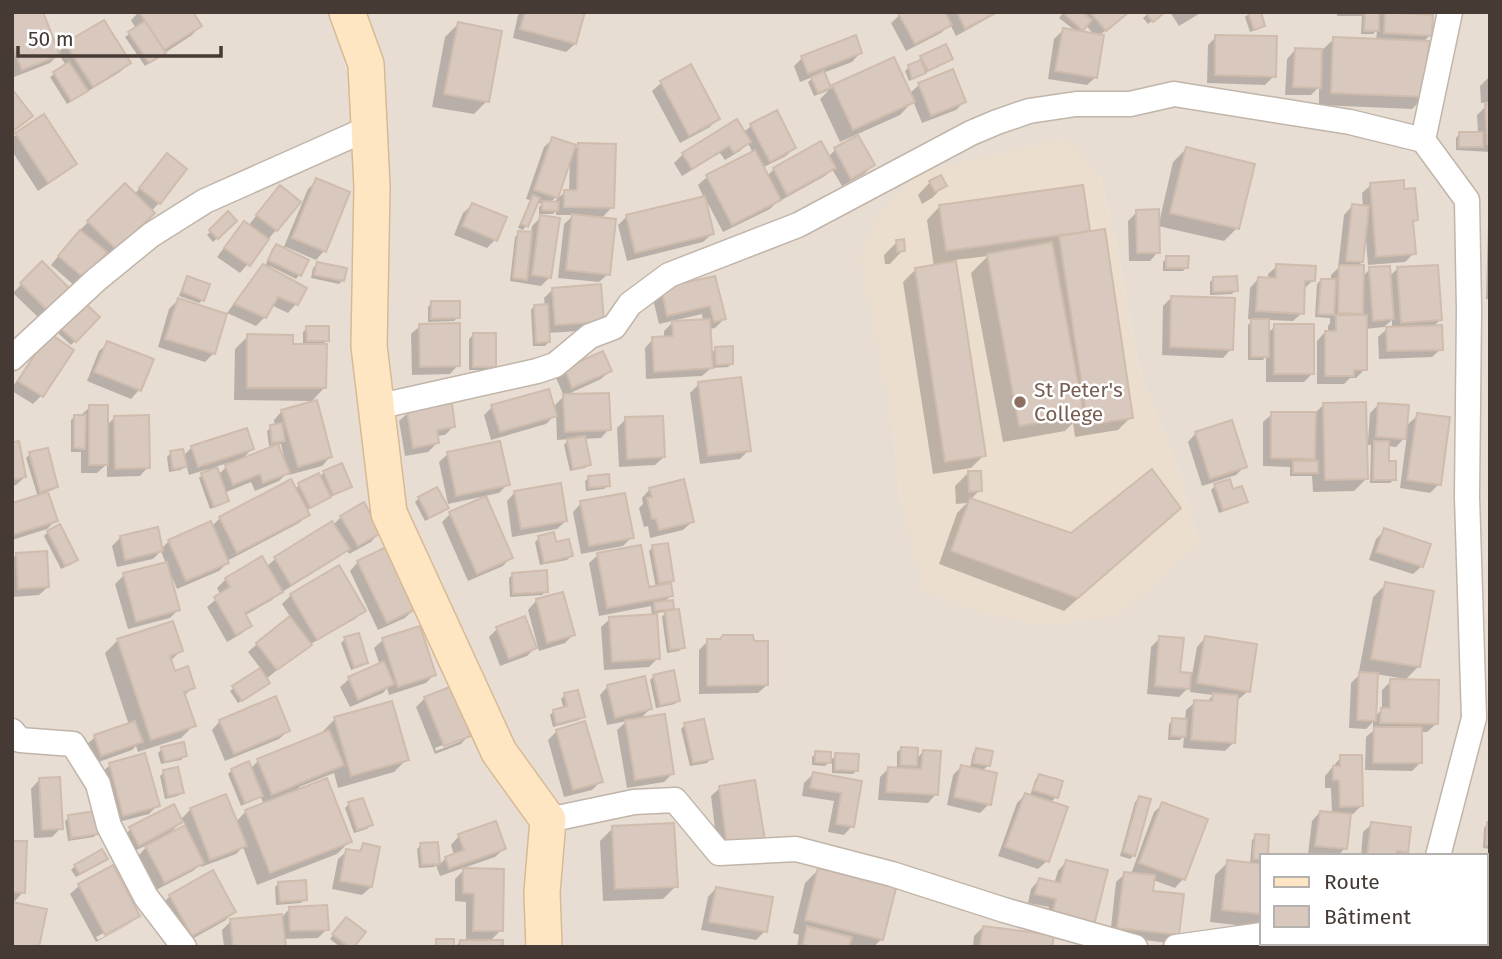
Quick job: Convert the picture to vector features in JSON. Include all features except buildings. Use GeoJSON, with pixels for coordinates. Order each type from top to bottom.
{"type":"FeatureCollection","features":[{"type":"Feature","properties":{"kind":"main road"},"geometry":{"type":"LineString","coordinates":[[347,12],[366,64],[372,187],[369,345],[389,513],[499,752],[548,820],[542,892],[544,947]]}},
{"type":"Feature","properties":{"kind":"street"},"geometry":{"type":"LineString","coordinates":[[1423,140],[1450,12]]}},
{"type":"Feature","properties":{"kind":"street"},"geometry":{"type":"LineString","coordinates":[[376,407],[555,365],[590,336],[614,327],[630,304],[669,275],[798,225],[971,133],[1029,111],[1076,104],[1130,104],[1174,94],[1350,122],[1423,140],[1467,200],[1468,241],[1467,497],[1474,719],[1439,854]]}},
{"type":"Feature","properties":{"kind":"street"},"geometry":{"type":"LineString","coordinates":[[12,358],[96,280],[151,235],[205,201],[369,128]]}},
{"type":"Feature","properties":{"kind":"street"},"geometry":{"type":"LineString","coordinates":[[12,731],[20,740],[73,744],[97,784],[109,826],[146,897],[184,947]]}},
{"type":"Feature","properties":{"kind":"street"},"geometry":{"type":"LineString","coordinates":[[548,820],[634,803],[675,800],[719,853],[796,849],[892,874],[1004,910],[1135,947]]}},
{"type":"Feature","properties":{"kind":"street"},"geometry":{"type":"LineString","coordinates":[[1176,947],[1260,935]]}},
{"type":"Feature","properties":{"kind":"shaded area"},"geometry":{"type":"Polygon","coordinates":[[[12,12],[1490,12],[1490,947],[12,947],[12,12]],[[944,168],[916,174],[893,428],[901,505],[1199,544],[1177,465],[1141,376],[1100,174],[944,168]]]}},
{"type":"Feature","properties":{"kind":"shaded area","name":"St Peter's College"},"geometry":{"type":"Polygon","coordinates":[[[1066,138],[1100,174],[1141,376],[1177,465],[1199,544],[1116,617],[1042,625],[988,615],[923,590],[901,505],[893,428],[860,257],[878,215],[916,174],[1066,138]]]}},
{"type":"Feature","properties":{"kind":"place","name":"St Peter's College"},"geometry":{"type":"Point","coordinates":[1020,402]}}]}
